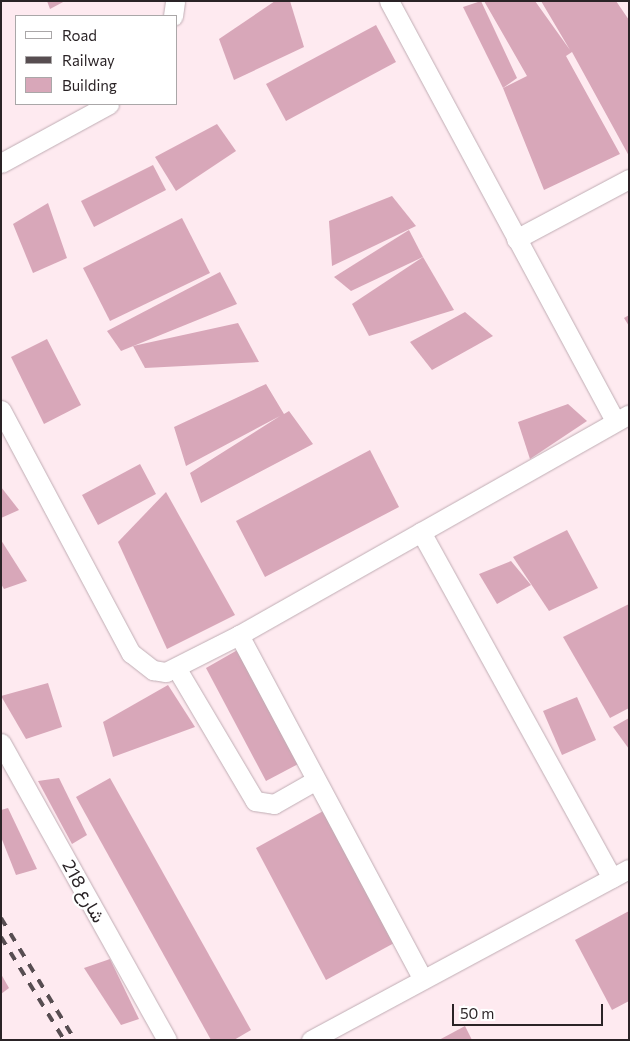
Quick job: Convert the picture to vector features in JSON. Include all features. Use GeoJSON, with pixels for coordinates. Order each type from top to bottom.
{"type":"FeatureCollection","features":[{"type":"Feature","properties":{"kind":"street"},"geometry":{"type":"LineString","coordinates":[[173,15],[175,1]]}},
{"type":"Feature","properties":{"kind":"street"},"geometry":{"type":"LineString","coordinates":[[1,410],[131,653],[153,670],[166,672],[177,669],[239,635],[622,418],[516,239],[389,1]]}},
{"type":"Feature","properties":{"kind":"street"},"geometry":{"type":"LineString","coordinates":[[1,163],[107,105]]}},
{"type":"Feature","properties":{"kind":"street"},"geometry":{"type":"LineString","coordinates":[[516,239],[629,179]]}},
{"type":"Feature","properties":{"kind":"street"},"geometry":{"type":"LineString","coordinates":[[420,532],[612,878]]}},
{"type":"Feature","properties":{"kind":"street"},"geometry":{"type":"LineString","coordinates":[[239,635],[423,979]]}},
{"type":"Feature","properties":{"kind":"street"},"geometry":{"type":"LineString","coordinates":[[177,669],[256,801],[274,804],[316,780]]}},
{"type":"Feature","properties":{"kind":"street","name":"شارع 218"},"geometry":{"type":"LineString","coordinates":[[1,743],[167,1040]]}},
{"type":"Feature","properties":{"kind":"street"},"geometry":{"type":"LineString","coordinates":[[311,1040],[629,869]]}},
{"type":"Feature","properties":{"kind":"building"},"geometry":{"type":"Polygon","coordinates":[[[47,1],[65,1],[50,9],[47,1]]]}},
{"type":"Feature","properties":{"kind":"building"},"geometry":{"type":"Polygon","coordinates":[[[275,1],[290,1],[304,47],[234,80],[219,39],[275,1]]]}},
{"type":"Feature","properties":{"kind":"building"},"geometry":{"type":"Polygon","coordinates":[[[481,1],[517,78],[503,88],[463,7],[481,1]]]}},
{"type":"Feature","properties":{"kind":"building"},"geometry":{"type":"Polygon","coordinates":[[[484,1],[535,1],[570,50],[541,1],[616,1],[629,20],[629,156],[572,52],[566,56],[620,154],[544,190],[503,88],[527,76],[484,1]]]}},
{"type":"Feature","properties":{"kind":"building"},"geometry":{"type":"Polygon","coordinates":[[[376,25],[396,62],[286,121],[266,84],[376,25]]]}},
{"type":"Feature","properties":{"kind":"building"},"geometry":{"type":"Polygon","coordinates":[[[217,124],[236,151],[176,191],[155,157],[217,124]]]}},
{"type":"Feature","properties":{"kind":"building"},"geometry":{"type":"Polygon","coordinates":[[[153,165],[166,190],[94,227],[81,201],[153,165]]]}},
{"type":"Feature","properties":{"kind":"building"},"geometry":{"type":"Polygon","coordinates":[[[392,196],[416,226],[332,266],[329,221],[392,196]]]}},
{"type":"Feature","properties":{"kind":"building"},"geometry":{"type":"Polygon","coordinates":[[[48,203],[67,258],[33,273],[13,224],[48,203]]]}},
{"type":"Feature","properties":{"kind":"building"},"geometry":{"type":"Polygon","coordinates":[[[182,218],[210,273],[110,321],[83,268],[182,218]]]}},
{"type":"Feature","properties":{"kind":"building"},"geometry":{"type":"Polygon","coordinates":[[[409,230],[423,257],[351,291],[334,277],[409,230]]]}},
{"type":"Feature","properties":{"kind":"building"},"geometry":{"type":"Polygon","coordinates":[[[423,257],[454,310],[369,336],[352,304],[423,257]]]}},
{"type":"Feature","properties":{"kind":"building"},"geometry":{"type":"Polygon","coordinates":[[[220,272],[237,304],[121,351],[107,331],[220,272]]]}},
{"type":"Feature","properties":{"kind":"building"},"geometry":{"type":"Polygon","coordinates":[[[465,312],[493,336],[432,370],[410,342],[465,312]]]}},
{"type":"Feature","properties":{"kind":"building"},"geometry":{"type":"Polygon","coordinates":[[[629,315],[629,326],[624,318],[629,315]]]}},
{"type":"Feature","properties":{"kind":"building"},"geometry":{"type":"Polygon","coordinates":[[[238,323],[259,362],[145,368],[133,346],[238,323]]]}},
{"type":"Feature","properties":{"kind":"building"},"geometry":{"type":"Polygon","coordinates":[[[47,339],[81,405],[44,424],[11,357],[47,339]]]}},
{"type":"Feature","properties":{"kind":"building"},"geometry":{"type":"Polygon","coordinates":[[[266,384],[284,414],[289,411],[313,444],[201,503],[190,473],[280,416],[186,466],[174,427],[266,384]]]}},
{"type":"Feature","properties":{"kind":"building"},"geometry":{"type":"Polygon","coordinates":[[[568,404],[587,421],[530,459],[518,422],[568,404]]]}},
{"type":"Feature","properties":{"kind":"building"},"geometry":{"type":"Polygon","coordinates":[[[370,450],[399,507],[265,577],[236,521],[370,450]]]}},
{"type":"Feature","properties":{"kind":"building"},"geometry":{"type":"Polygon","coordinates":[[[140,464],[156,494],[98,525],[82,495],[140,464]]]}},
{"type":"Feature","properties":{"kind":"building"},"geometry":{"type":"Polygon","coordinates":[[[1,487],[19,510],[1,518],[1,487]]]}},
{"type":"Feature","properties":{"kind":"building"},"geometry":{"type":"Polygon","coordinates":[[[166,492],[235,615],[167,649],[118,542],[166,492]]]}},
{"type":"Feature","properties":{"kind":"building"},"geometry":{"type":"Polygon","coordinates":[[[567,530],[598,588],[549,611],[513,557],[567,530]]]}},
{"type":"Feature","properties":{"kind":"building"},"geometry":{"type":"Polygon","coordinates":[[[1,540],[27,581],[4,589],[1,584],[1,540]]]}},
{"type":"Feature","properties":{"kind":"building"},"geometry":{"type":"Polygon","coordinates":[[[511,561],[531,585],[497,604],[479,574],[511,561]]]}},
{"type":"Feature","properties":{"kind":"building"},"geometry":{"type":"Polygon","coordinates":[[[629,604],[629,708],[610,718],[563,637],[629,604]]]}},
{"type":"Feature","properties":{"kind":"building"},"geometry":{"type":"Polygon","coordinates":[[[241,648],[302,762],[266,781],[206,668],[241,648]]]}},
{"type":"Feature","properties":{"kind":"building"},"geometry":{"type":"Polygon","coordinates":[[[48,683],[62,727],[26,739],[1,696],[48,683]]]}},
{"type":"Feature","properties":{"kind":"building"},"geometry":{"type":"Polygon","coordinates":[[[168,685],[195,727],[113,757],[103,722],[168,685]]]}},
{"type":"Feature","properties":{"kind":"building"},"geometry":{"type":"Polygon","coordinates":[[[577,697],[596,740],[562,755],[543,711],[577,697]]]}},
{"type":"Feature","properties":{"kind":"building"},"geometry":{"type":"Polygon","coordinates":[[[629,718],[629,749],[613,727],[629,718]]]}},
{"type":"Feature","properties":{"kind":"building"},"geometry":{"type":"Polygon","coordinates":[[[59,778],[87,835],[72,844],[38,781],[59,778]]]}},
{"type":"Feature","properties":{"kind":"building"},"geometry":{"type":"Polygon","coordinates":[[[110,778],[251,1030],[234,1040],[211,1040],[76,797],[110,778]]]}},
{"type":"Feature","properties":{"kind":"building"},"geometry":{"type":"Polygon","coordinates":[[[8,808],[37,869],[16,875],[1,837],[1,810],[8,808]]]}},
{"type":"Feature","properties":{"kind":"building"},"geometry":{"type":"Polygon","coordinates":[[[325,810],[396,942],[326,980],[256,848],[325,810]]]}},
{"type":"Feature","properties":{"kind":"building"},"geometry":{"type":"Polygon","coordinates":[[[629,911],[629,1001],[612,1010],[575,940],[629,911]]]}},
{"type":"Feature","properties":{"kind":"building"},"geometry":{"type":"Polygon","coordinates":[[[110,959],[139,1019],[121,1025],[84,968],[110,959]]]}},
{"type":"Feature","properties":{"kind":"building"},"geometry":{"type":"Polygon","coordinates":[[[1,974],[9,988],[1,994],[1,974]]]}},
{"type":"Feature","properties":{"kind":"building"},"geometry":{"type":"Polygon","coordinates":[[[465,1026],[472,1040],[439,1040],[465,1026]]]}},
{"type":"Feature","properties":{"kind":"railway"},"geometry":{"type":"LineString","coordinates":[[1,918],[75,1040]]}},
{"type":"Feature","properties":{"kind":"railway"},"geometry":{"type":"LineString","coordinates":[[1,937],[64,1040]]}}]}
